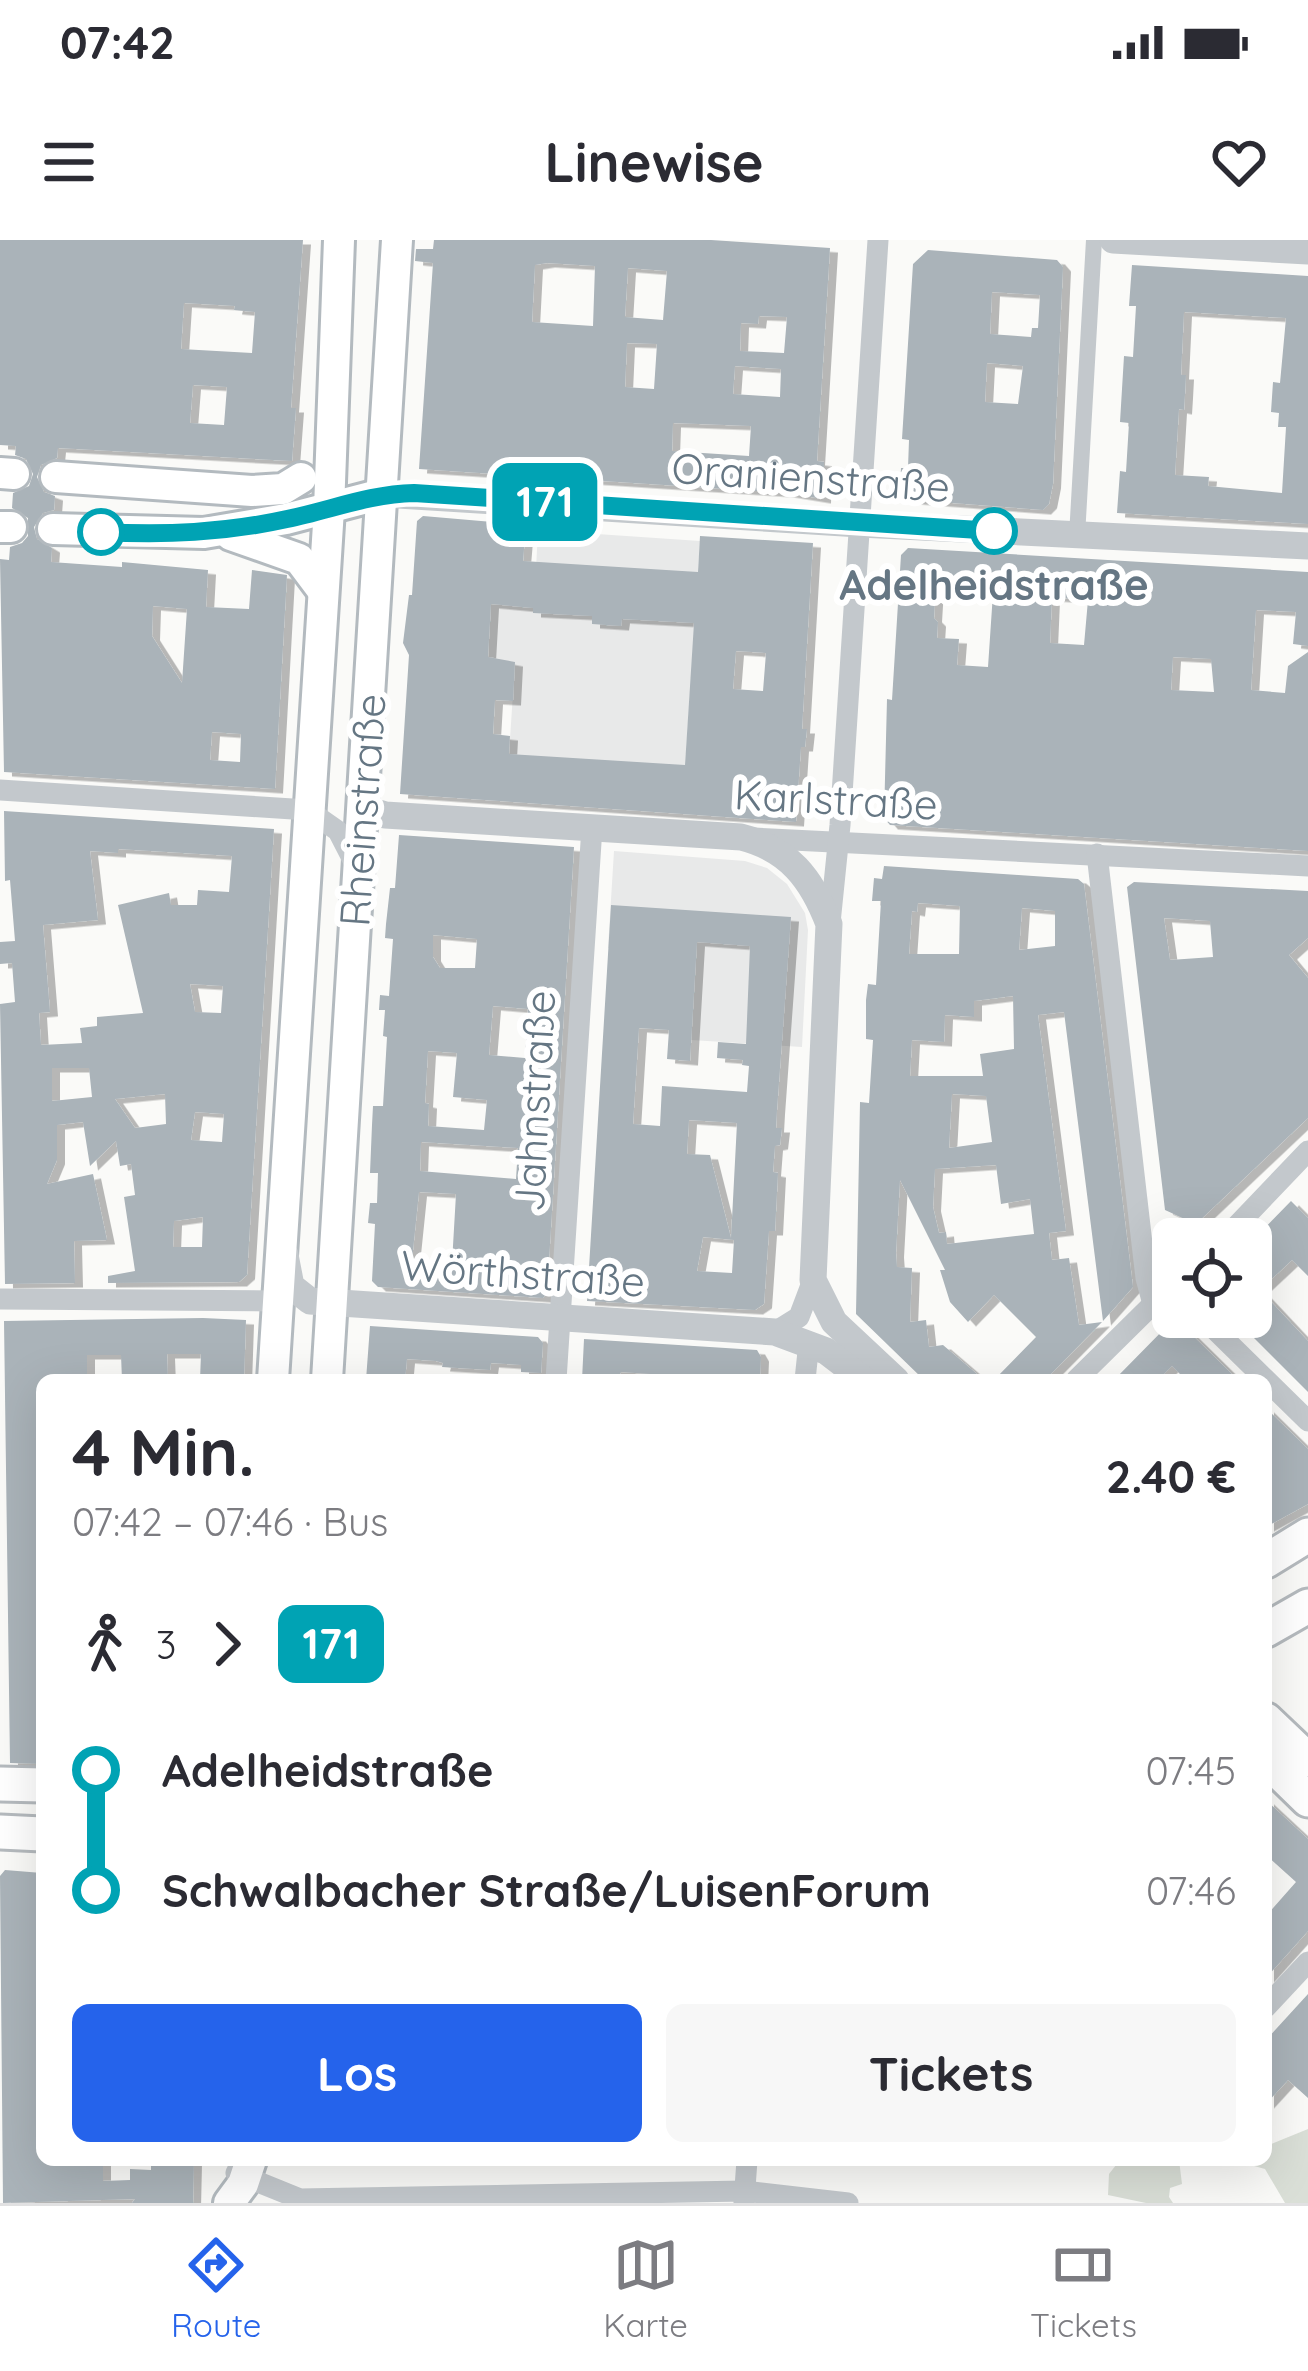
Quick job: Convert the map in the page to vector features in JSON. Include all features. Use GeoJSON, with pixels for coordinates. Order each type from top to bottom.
{"type":"FeatureCollection","features":[{"type":"Feature","properties":{"kind":"main road","name":"Rheinstraße"},"geometry":{"type":"LineString","coordinates":[[273,1374],[329,508],[339,240]]}},
{"type":"Feature","properties":{"kind":"main road","name":"Rheinstraße"},"geometry":{"type":"LineString","coordinates":[[327,1374],[397,240]]}},
{"type":"Feature","properties":{"kind":"main road"},"geometry":{"type":"LineString","coordinates":[[266,524],[329,433]]}},
{"type":"Feature","properties":{"kind":"main road"},"geometry":{"type":"LineString","coordinates":[[56,476],[252,490],[283,489],[302,478]]}},
{"type":"Feature","properties":{"kind":"main road"},"geometry":{"type":"LineString","coordinates":[[53,529],[219,532],[382,494]]}},
{"type":"Feature","properties":{"kind":"main road"},"geometry":{"type":"LineString","coordinates":[[219,532],[299,559],[323,591]]}},
{"type":"Feature","properties":{"kind":"main road"},"geometry":{"type":"LineString","coordinates":[[1272,1558],[1308,1535]]}},
{"type":"Feature","properties":{"kind":"main road"},"geometry":{"type":"LineString","coordinates":[[1272,1627],[1308,1606]]}},
{"type":"Feature","properties":{"kind":"main road"},"geometry":{"type":"LineString","coordinates":[[1272,1726],[1308,1760]]}},
{"type":"Feature","properties":{"kind":"main road"},"geometry":{"type":"LineString","coordinates":[[1272,1766],[1308,1800]]}},
{"type":"Feature","properties":{"kind":"main road"},"geometry":{"type":"LineString","coordinates":[[0,1784],[36,1786]]}},
{"type":"Feature","properties":{"kind":"main road"},"geometry":{"type":"LineString","coordinates":[[0,1832],[36,1834]]}},
{"type":"Feature","properties":{"kind":"street"},"geometry":{"type":"LineString","coordinates":[[775,1332],[800,1316],[813,1280],[830,924],[878,240]]}},
{"type":"Feature","properties":{"kind":"street"},"geometry":{"type":"LineString","coordinates":[[1077,536],[1094,240]]}},
{"type":"Feature","properties":{"kind":"street"},"geometry":{"type":"LineString","coordinates":[[1113,240],[1308,251]]}},
{"type":"Feature","properties":{"kind":"street","name":"Oranienstraße"},"geometry":{"type":"LineString","coordinates":[[382,494],[1308,546]]}},
{"type":"Feature","properties":{"kind":"street"},"geometry":{"type":"LineString","coordinates":[[0,790],[308,810],[347,843],[355,865],[357,896]]}},
{"type":"Feature","properties":{"kind":"street","name":"Karlstraße"},"geometry":{"type":"LineString","coordinates":[[362,808],[392,816],[1308,866]]}},
{"type":"Feature","properties":{"kind":"street","name":"Jahnstraße"},"geometry":{"type":"LineString","coordinates":[[556,1374],[592,827]]}},
{"type":"Feature","properties":{"kind":"street"},"geometry":{"type":"LineString","coordinates":[[741,837],[764,843],[796,865],[830,924]]}},
{"type":"Feature","properties":{"kind":"street"},"geometry":{"type":"LineString","coordinates":[[1097,854],[1152,1300]]}},
{"type":"Feature","properties":{"kind":"street"},"geometry":{"type":"LineString","coordinates":[[1246,1218],[1305,1161]]}},
{"type":"Feature","properties":{"kind":"street"},"geometry":{"type":"LineString","coordinates":[[282,1233],[294,1292],[304,1300],[332,1304]]}},
{"type":"Feature","properties":{"kind":"street"},"geometry":{"type":"LineString","coordinates":[[813,1280],[834,1322],[890,1374]]}},
{"type":"Feature","properties":{"kind":"street"},"geometry":{"type":"LineString","coordinates":[[0,1299],[277,1301]]}},
{"type":"Feature","properties":{"kind":"street","name":"Wörthstraße"},"geometry":{"type":"LineString","coordinates":[[332,1304],[775,1332],[809,1342],[856,1374]]}},
{"type":"Feature","properties":{"kind":"street"},"geometry":{"type":"LineString","coordinates":[[1082,1374],[1152,1305]]}},
{"type":"Feature","properties":{"kind":"street"},"geometry":{"type":"LineString","coordinates":[[1223,1338],[1260,1374]]}},
{"type":"Feature","properties":{"kind":"street"},"geometry":{"type":"LineString","coordinates":[[806,1374],[809,1342]]}},
{"type":"Feature","properties":{"kind":"street"},"geometry":{"type":"LineString","coordinates":[[1272,1386],[1308,1421]]}},
{"type":"Feature","properties":{"kind":"street"},"geometry":{"type":"LineString","coordinates":[[1272,2001],[1308,1962]]}},
{"type":"Feature","properties":{"kind":"street"},"geometry":{"type":"LineString","coordinates":[[744,2197],[747,2166]]}},
{"type":"Feature","properties":{"kind":"street"},"geometry":{"type":"LineString","coordinates":[[237,2179],[301,2201],[744,2197],[848,2203]]}},
{"type":"Feature","properties":{"kind":"shaded area"},"geometry":{"type":"Polygon","coordinates":[[[538,530],[700,541],[682,813],[506,801],[515,662],[488,660],[491,604],[508,605],[536,569],[538,530]]]}},
{"type":"Feature","properties":{"kind":"shaded area"},"geometry":{"type":"Polygon","coordinates":[[[614,851],[745,861],[767,868],[787,884],[805,913],[808,930],[802,1047],[691,1040],[696,954],[608,948],[614,851]]]}},
{"type":"Feature","properties":{"kind":"shaded area"},"geometry":{"type":"Polygon","coordinates":[[[1308,2129],[1308,2203],[1285,2203],[1265,2169],[1254,2166],[1272,2166],[1272,2144],[1308,2129]]]}},
{"type":"Feature","properties":{"kind":"shaded area"},"geometry":{"type":"Polygon","coordinates":[[[1115,2166],[1180,2166],[1182,2184],[1170,2188],[1173,2203],[1146,2203],[1108,2195],[1109,2174],[1115,2166]]]}},
{"type":"Feature","properties":{"kind":"building"},"geometry":{"type":"Polygon","coordinates":[[[0,240],[303,240],[291,408],[296,408],[292,461],[58,448],[57,458],[41,465],[37,477],[44,492],[55,496],[54,510],[43,513],[34,527],[37,539],[52,548],[51,562],[122,567],[122,562],[208,570],[206,607],[249,609],[252,570],[287,575],[275,789],[4,772],[0,559],[9,560],[10,547],[28,536],[28,518],[12,508],[13,493],[29,486],[33,474],[26,459],[15,455],[16,446],[0,445],[0,240]],[[184,303],[181,349],[252,353],[255,312],[184,303]],[[193,385],[190,423],[224,425],[227,387],[193,385]],[[153,606],[152,636],[182,683],[187,609],[153,606]],[[212,732],[210,760],[240,762],[241,734],[212,732]]]}},
{"type":"Feature","properties":{"kind":"building"},"geometry":{"type":"Polygon","coordinates":[[[434,240],[711,240],[830,248],[817,461],[824,462],[823,499],[419,469],[433,263],[415,261],[416,249],[433,249],[434,240]],[[535,265],[532,322],[593,326],[595,266],[535,265]],[[628,268],[625,317],[663,320],[667,271],[628,268]],[[759,316],[758,324],[741,323],[740,351],[784,353],[787,317],[759,316]],[[627,343],[625,387],[654,389],[657,344],[627,343]],[[735,366],[733,394],[780,397],[781,369],[735,366]],[[673,423],[672,451],[749,456],[751,426],[673,423]]]}},
{"type":"Feature","properties":{"kind":"building"},"geometry":{"type":"Polygon","coordinates":[[[928,250],[1057,260],[1063,267],[1053,484],[1043,510],[913,500],[905,493],[906,485],[900,485],[901,468],[908,468],[909,440],[902,439],[913,264],[928,250]],[[992,292],[990,334],[1031,337],[1032,328],[1038,328],[1040,295],[992,292]],[[987,363],[985,402],[1018,404],[1023,366],[987,363]]]}},
{"type":"Feature","properties":{"kind":"building"},"geometry":{"type":"Polygon","coordinates":[[[1132,265],[1308,276],[1308,524],[1117,513],[1129,423],[1120,422],[1124,356],[1133,357],[1136,306],[1129,306],[1132,265]],[[1184,312],[1181,375],[1186,375],[1185,394],[1184,410],[1179,409],[1175,475],[1209,477],[1208,486],[1282,493],[1286,427],[1278,427],[1279,413],[1271,412],[1273,382],[1280,383],[1286,318],[1184,312]]]}},
{"type":"Feature","properties":{"kind":"building"},"geometry":{"type":"Polygon","coordinates":[[[423,516],[526,525],[523,561],[698,572],[700,536],[813,543],[802,729],[807,729],[805,747],[801,747],[796,822],[400,794],[409,655],[403,643],[417,521],[423,516]],[[491,604],[488,657],[515,662],[513,701],[495,700],[493,734],[510,736],[509,754],[685,765],[694,623],[622,619],[621,626],[592,624],[592,616],[533,613],[533,608],[491,604]],[[736,651],[733,689],[763,691],[766,653],[736,651]]]}},
{"type":"Feature","properties":{"kind":"building"},"geometry":{"type":"Polygon","coordinates":[[[908,548],[1308,572],[1308,646],[1293,644],[1296,612],[1256,610],[1251,690],[1285,693],[1288,666],[1308,652],[1308,851],[890,825],[884,818],[887,699],[892,700],[901,555],[908,548]],[[936,584],[937,638],[959,639],[957,665],[988,667],[993,593],[970,592],[971,585],[936,584]],[[1052,597],[1050,643],[1084,645],[1088,600],[1052,597]],[[1173,657],[1171,690],[1214,692],[1211,659],[1173,657]]]}},
{"type":"Feature","properties":{"kind":"building"},"geometry":{"type":"Polygon","coordinates":[[[4,811],[274,829],[247,1275],[239,1282],[108,1283],[108,1276],[135,1271],[124,1197],[135,1195],[131,1164],[120,1166],[116,1141],[90,1166],[83,1122],[57,1125],[57,1160],[47,1184],[93,1174],[107,1240],[74,1241],[75,1283],[5,1284],[0,1004],[15,1002],[12,963],[0,964],[0,942],[15,941],[10,880],[5,881],[4,811]],[[118,849],[118,853],[90,851],[98,920],[43,925],[50,1012],[39,1013],[41,1045],[82,1043],[80,1028],[97,1026],[97,1017],[143,1013],[118,905],[169,893],[171,905],[197,905],[198,890],[229,892],[232,856],[118,849]],[[190,984],[195,1012],[221,1013],[223,986],[190,984]],[[52,1068],[52,1101],[92,1097],[89,1068],[52,1068]],[[165,1094],[115,1099],[135,1128],[166,1124],[165,1094]],[[195,1112],[191,1140],[222,1142],[224,1114],[195,1112]],[[203,1217],[174,1221],[173,1247],[202,1247],[203,1217]]]}},
{"type":"Feature","properties":{"kind":"building"},"geometry":{"type":"Polygon","coordinates":[[[399,835],[574,847],[547,1294],[543,1298],[378,1287],[372,1281],[375,1224],[368,1223],[370,1203],[377,1203],[378,1173],[370,1173],[373,1106],[383,1106],[387,1037],[383,1036],[385,1010],[379,1010],[380,995],[389,996],[393,939],[385,938],[390,888],[395,888],[399,835]],[[433,935],[433,957],[440,968],[475,968],[477,939],[433,935]],[[493,1006],[489,1055],[525,1058],[528,1009],[493,1006]],[[428,1051],[425,1103],[429,1104],[428,1126],[484,1130],[487,1100],[453,1097],[457,1053],[428,1051]],[[421,1142],[420,1171],[516,1179],[518,1148],[421,1142]],[[419,1192],[412,1260],[452,1263],[456,1194],[419,1192]]]}},
{"type":"Feature","properties":{"kind":"building"},"geometry":{"type":"Polygon","coordinates":[[[884,866],[1078,879],[1084,884],[1133,1287],[1103,1321],[1064,1012],[1038,1015],[1066,1231],[1049,1233],[1052,1260],[1069,1258],[1079,1325],[1102,1322],[1051,1374],[1000,1374],[1036,1337],[994,1295],[968,1322],[950,1302],[940,1270],[945,1270],[900,1180],[896,1253],[897,1267],[912,1268],[910,1322],[926,1320],[929,1347],[943,1345],[977,1374],[918,1374],[856,1314],[860,1102],[869,1103],[873,1040],[866,1039],[866,1000],[868,984],[876,985],[881,901],[872,901],[874,878],[882,879],[884,866]],[[918,903],[917,912],[912,911],[909,954],[959,954],[960,906],[918,903]],[[1022,908],[1019,950],[1055,946],[1055,911],[1022,908]],[[1013,996],[974,1001],[974,1017],[945,1015],[944,1042],[912,1040],[910,1076],[983,1076],[980,1054],[1014,1049],[1013,996]],[[952,1094],[949,1148],[992,1142],[986,1096],[952,1094]],[[996,1165],[935,1169],[933,1207],[947,1244],[1034,1234],[1030,1199],[1001,1204],[996,1165]]]}},
{"type":"Feature","properties":{"kind":"building"},"geometry":{"type":"Polygon","coordinates":[[[1134,882],[1308,891],[1308,938],[1289,955],[1308,978],[1308,1118],[1202,1218],[1183,1218],[1165,1210],[1127,887],[1134,882]],[[1164,918],[1170,960],[1213,957],[1210,921],[1164,918]]]}},
{"type":"Feature","properties":{"kind":"building"},"geometry":{"type":"Polygon","coordinates":[[[611,905],[791,917],[776,1128],[782,1128],[773,1172],[778,1173],[775,1231],[769,1231],[764,1304],[755,1310],[587,1301],[611,905]],[[697,942],[690,1061],[667,1059],[669,1030],[639,1028],[633,1124],[660,1126],[662,1086],[747,1092],[749,1066],[742,1065],[743,1060],[717,1058],[718,1042],[746,1044],[750,946],[697,942]],[[689,1120],[687,1154],[710,1155],[731,1238],[737,1123],[689,1120]],[[703,1237],[697,1271],[732,1273],[734,1240],[703,1237]]]}},
{"type":"Feature","properties":{"kind":"building"},"geometry":{"type":"Polygon","coordinates":[[[1291,1201],[1308,1218],[1308,1276],[1292,1260],[1272,1279],[1272,1220],[1291,1201]]]}},
{"type":"Feature","properties":{"kind":"building"},"geometry":{"type":"Polygon","coordinates":[[[1272,1303],[1308,1341],[1308,1392],[1254,1338],[1272,1338],[1272,1303]]]}},
{"type":"Feature","properties":{"kind":"building"},"geometry":{"type":"Polygon","coordinates":[[[246,1320],[244,1374],[200,1374],[201,1354],[167,1354],[168,1374],[122,1374],[121,1355],[87,1355],[87,1374],[36,1374],[36,1764],[10,1763],[4,1321],[246,1320]]]}},
{"type":"Feature","properties":{"kind":"building"},"geometry":{"type":"Polygon","coordinates":[[[370,1326],[538,1337],[543,1343],[541,1373],[521,1372],[521,1365],[491,1363],[490,1370],[407,1359],[406,1374],[366,1374],[370,1326]]]}},
{"type":"Feature","properties":{"kind":"building"},"geometry":{"type":"Polygon","coordinates":[[[1155,1338],[1195,1338],[1232,1374],[1180,1374],[1172,1366],[1164,1374],[1120,1374],[1155,1338]]]}},
{"type":"Feature","properties":{"kind":"building"},"geometry":{"type":"Polygon","coordinates":[[[584,1339],[757,1350],[761,1357],[760,1374],[582,1374],[584,1339]]]}},
{"type":"Feature","properties":{"kind":"building"},"geometry":{"type":"Polygon","coordinates":[[[1272,1414],[1308,1449],[1308,1504],[1272,1524],[1272,1414]]]}},
{"type":"Feature","properties":{"kind":"building"},"geometry":{"type":"Polygon","coordinates":[[[1272,1806],[1308,1839],[1308,1931],[1272,1971],[1272,1909],[1296,1882],[1272,1860],[1272,1806]]]}},
{"type":"Feature","properties":{"kind":"building"},"geometry":{"type":"Polygon","coordinates":[[[5,1870],[36,1873],[36,2166],[103,2166],[103,2181],[130,2180],[130,2169],[194,2166],[193,2203],[132,2203],[135,2199],[3,2203],[0,1876],[5,1870]]]}},
{"type":"Feature","properties":{"kind":"building"},"geometry":{"type":"Polygon","coordinates":[[[1308,1994],[1308,2098],[1288,2080],[1272,2097],[1272,2033],[1308,1994]]]}},
{"type":"Feature","properties":{"kind":"bus line","name":"171"},"geometry":{"type":"LineString","coordinates":[[101,532],[219,532],[306,515],[366,496],[414,493],[994,531]]}},
{"type":"Feature","properties":{"kind":"place","name":"Adelheidstraße"},"geometry":{"type":"Point","coordinates":[994,531]}}]}
